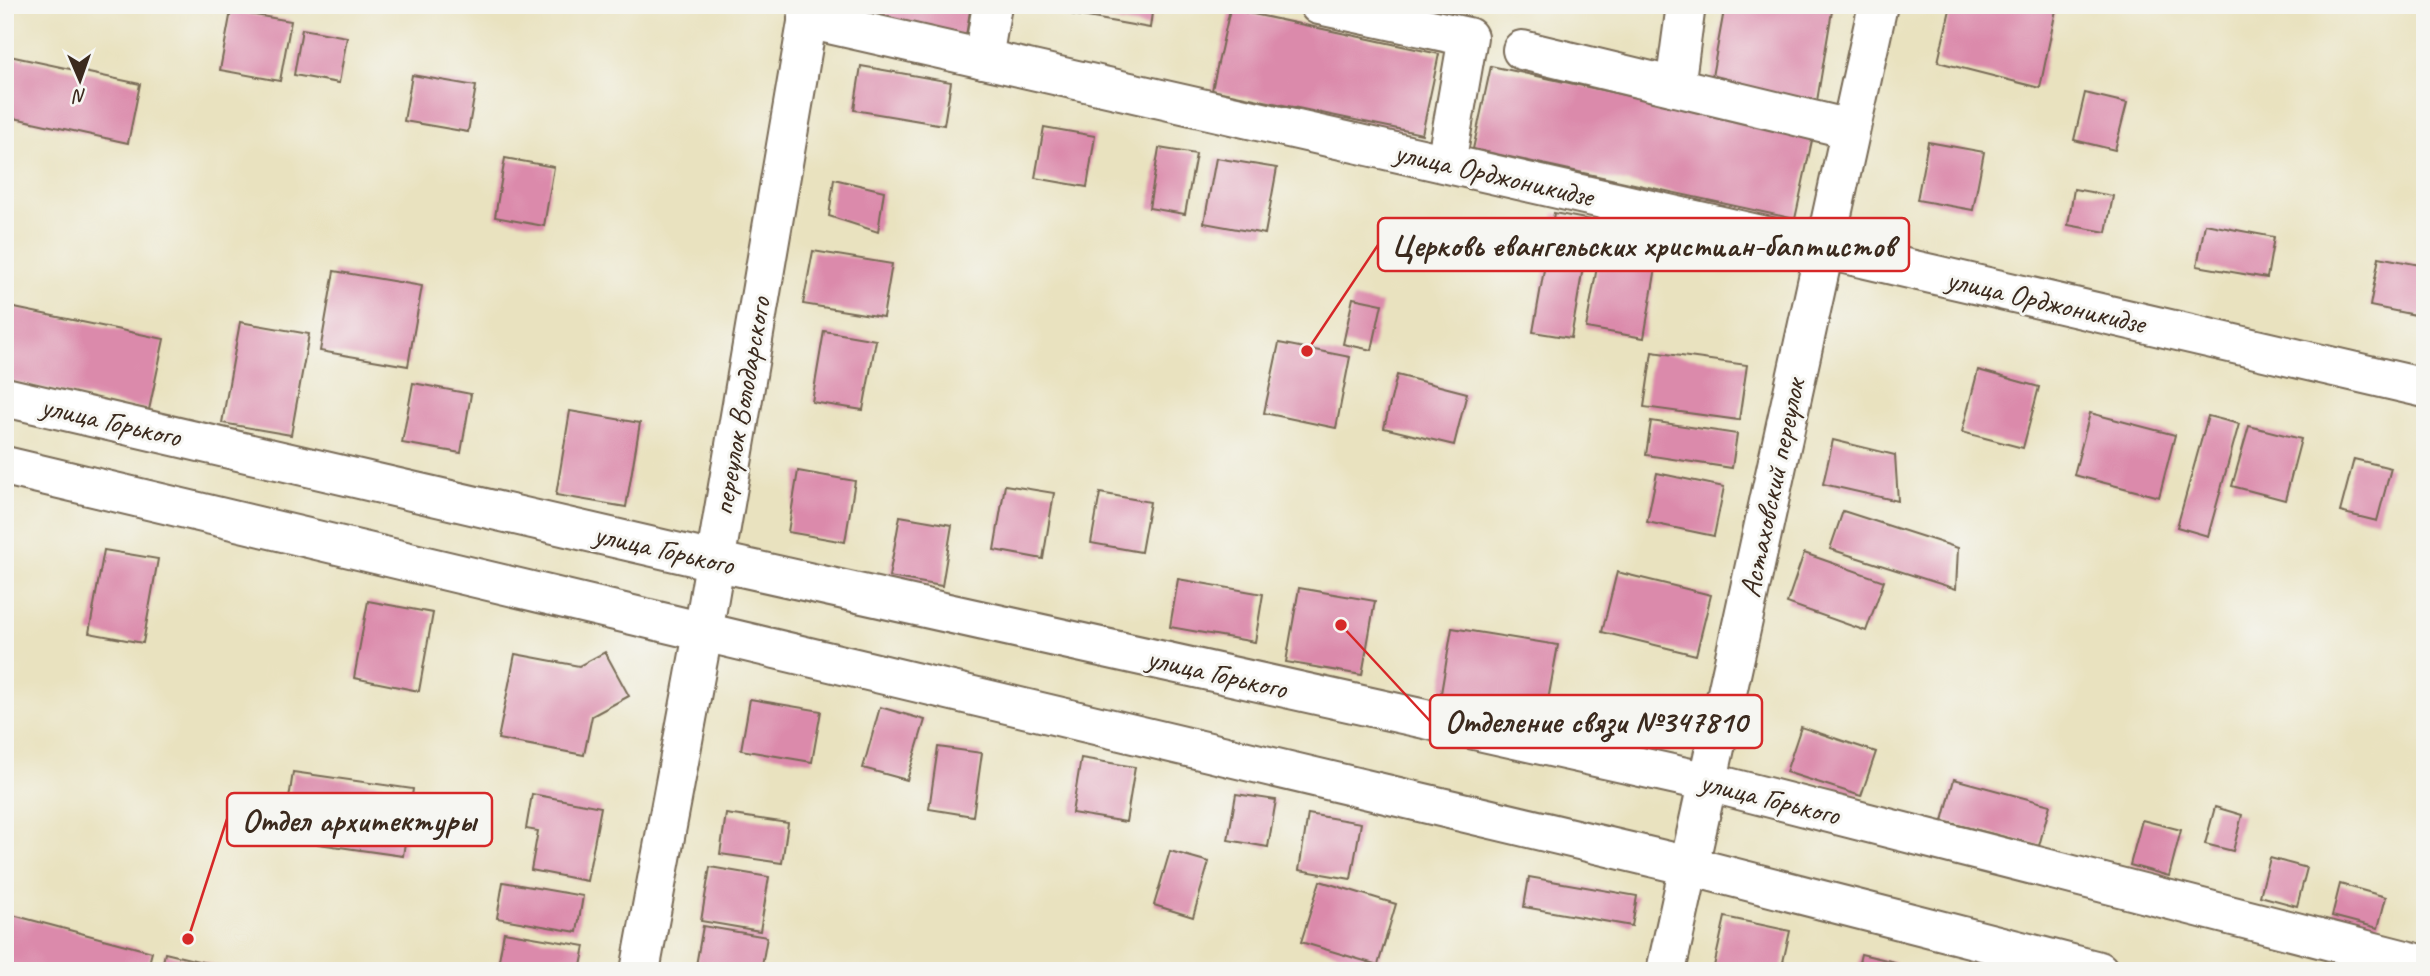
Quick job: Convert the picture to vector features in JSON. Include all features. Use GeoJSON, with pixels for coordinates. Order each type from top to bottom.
{"type":"FeatureCollection","features":[{"type":"Feature","properties":{"kind":"street"},"geometry":{"type":"LineString","coordinates":[[983,59],[992,5]]}},
{"type":"Feature","properties":{"kind":"street"},"geometry":{"type":"LineString","coordinates":[[1319,5],[1468,37],[1446,163]]}},
{"type":"Feature","properties":{"kind":"street"},"geometry":{"type":"LineString","coordinates":[[1675,86],[1686,5]]}},
{"type":"Feature","properties":{"kind":"street","name":"Астаховский переулок"},"geometry":{"type":"LineString","coordinates":[[1666,971],[1878,5]]}},
{"type":"Feature","properties":{"kind":"street","name":"улица Орджоникидзе"},"geometry":{"type":"LineString","coordinates":[[808,12],[983,59],[2425,388]]}},
{"type":"Feature","properties":{"kind":"street","name":"переулок Володарского"},"geometry":{"type":"LineString","coordinates":[[640,971],[703,633],[808,12]]}},
{"type":"Feature","properties":{"kind":"street"},"geometry":{"type":"LineString","coordinates":[[1522,50],[1850,129]]}},
{"type":"Feature","properties":{"kind":"street","name":"улица Горького"},"geometry":{"type":"LineString","coordinates":[[5,397],[714,561],[1708,782],[2425,965]]}},
{"type":"Feature","properties":{"kind":"street"},"geometry":{"type":"LineString","coordinates":[[5,466],[1689,866],[2099,971]]}},
{"type":"Feature","properties":{"kind":"building"},"geometry":{"type":"Polygon","coordinates":[[[871,5],[971,5],[966,36],[868,21],[871,5]]]}},
{"type":"Feature","properties":{"kind":"building"},"geometry":{"type":"Polygon","coordinates":[[[1071,5],[1153,5],[1150,28],[1070,14],[1071,5]]]}},
{"type":"Feature","properties":{"kind":"building"},"geometry":{"type":"Polygon","coordinates":[[[1725,5],[1833,5],[1817,101],[1711,82],[1725,5]]]}},
{"type":"Feature","properties":{"kind":"building"},"geometry":{"type":"Polygon","coordinates":[[[1951,5],[2057,5],[2040,88],[1938,62],[1951,5]]]}},
{"type":"Feature","properties":{"kind":"building"},"geometry":{"type":"Polygon","coordinates":[[[1230,9],[1439,54],[1422,134],[1212,90],[1230,9]]]}},
{"type":"Feature","properties":{"kind":"building"},"geometry":{"type":"Polygon","coordinates":[[[231,11],[291,21],[280,81],[220,70],[231,11]]]}},
{"type":"Feature","properties":{"kind":"building"},"geometry":{"type":"Polygon","coordinates":[[[302,29],[347,37],[339,83],[294,75],[302,29]]]}},
{"type":"Feature","properties":{"kind":"building"},"geometry":{"type":"Polygon","coordinates":[[[5,55],[140,84],[128,143],[5,116],[5,55]]]}},
{"type":"Feature","properties":{"kind":"building"},"geometry":{"type":"Polygon","coordinates":[[[861,66],[951,82],[944,125],[854,110],[861,66]]]}},
{"type":"Feature","properties":{"kind":"building"},"geometry":{"type":"Polygon","coordinates":[[[1491,66],[1813,136],[1795,219],[1473,149],[1491,66]]]}},
{"type":"Feature","properties":{"kind":"building"},"geometry":{"type":"Polygon","coordinates":[[[412,75],[476,86],[468,132],[404,121],[412,75]]]}},
{"type":"Feature","properties":{"kind":"building"},"geometry":{"type":"Polygon","coordinates":[[[2085,93],[2127,103],[2115,150],[2074,140],[2085,93]]]}},
{"type":"Feature","properties":{"kind":"building"},"geometry":{"type":"Polygon","coordinates":[[[1044,127],[1095,136],[1087,187],[1035,178],[1044,127]]]}},
{"type":"Feature","properties":{"kind":"building"},"geometry":{"type":"Polygon","coordinates":[[[1928,142],[1984,152],[1973,210],[1917,200],[1928,142]]]}},
{"type":"Feature","properties":{"kind":"building"},"geometry":{"type":"Polygon","coordinates":[[[1159,148],[1196,154],[1185,214],[1149,208],[1159,148]]]}},
{"type":"Feature","properties":{"kind":"building"},"geometry":{"type":"Polygon","coordinates":[[[505,158],[554,167],[544,226],[495,217],[505,158]]]}},
{"type":"Feature","properties":{"kind":"building"},"geometry":{"type":"Polygon","coordinates":[[[1216,158],[1277,168],[1265,234],[1204,223],[1216,158]]]}},
{"type":"Feature","properties":{"kind":"building"},"geometry":{"type":"Polygon","coordinates":[[[834,179],[884,191],[878,232],[829,216],[834,179]]]}},
{"type":"Feature","properties":{"kind":"building"},"geometry":{"type":"Polygon","coordinates":[[[2074,189],[2113,196],[2106,232],[2068,225],[2074,189]]]}},
{"type":"Feature","properties":{"kind":"building"},"geometry":{"type":"Polygon","coordinates":[[[1554,213],[1591,220],[1571,338],[1533,332],[1554,213]]]}},
{"type":"Feature","properties":{"kind":"building"},"geometry":{"type":"Polygon","coordinates":[[[2205,224],[2274,237],[2267,278],[2197,266],[2205,224]]]}},
{"type":"Feature","properties":{"kind":"building"},"geometry":{"type":"Polygon","coordinates":[[[1604,228],[1661,238],[1644,338],[1586,328],[1604,228]]]}},
{"type":"Feature","properties":{"kind":"building"},"geometry":{"type":"Polygon","coordinates":[[[813,251],[892,264],[883,317],[803,304],[813,251]]]}},
{"type":"Feature","properties":{"kind":"building"},"geometry":{"type":"Polygon","coordinates":[[[2379,257],[2425,266],[2425,317],[2370,306],[2379,257]]]}},
{"type":"Feature","properties":{"kind":"building"},"geometry":{"type":"Polygon","coordinates":[[[334,271],[422,286],[408,366],[320,351],[334,271]]]}},
{"type":"Feature","properties":{"kind":"building"},"geometry":{"type":"Polygon","coordinates":[[[1353,298],[1382,304],[1372,350],[1343,344],[1353,298]]]}},
{"type":"Feature","properties":{"kind":"building"},"geometry":{"type":"Polygon","coordinates":[[[5,306],[164,339],[149,410],[5,380],[5,306]]]}},
{"type":"Feature","properties":{"kind":"building"},"geometry":{"type":"Polygon","coordinates":[[[240,322],[309,334],[291,435],[222,423],[240,322]]]}},
{"type":"Feature","properties":{"kind":"building"},"geometry":{"type":"Polygon","coordinates":[[[824,331],[876,340],[863,410],[812,402],[824,331]]]}},
{"type":"Feature","properties":{"kind":"building"},"geometry":{"type":"Polygon","coordinates":[[[1279,343],[1350,357],[1336,428],[1264,413],[1279,343]]]}},
{"type":"Feature","properties":{"kind":"building"},"geometry":{"type":"Polygon","coordinates":[[[1652,352],[1747,365],[1739,420],[1644,407],[1652,352]]]}},
{"type":"Feature","properties":{"kind":"building"},"geometry":{"type":"Polygon","coordinates":[[[1978,370],[2039,387],[2023,448],[1962,432],[1978,370]]]}},
{"type":"Feature","properties":{"kind":"building"},"geometry":{"type":"Polygon","coordinates":[[[1397,375],[1467,393],[1454,445],[1384,428],[1397,375]]]}},
{"type":"Feature","properties":{"kind":"building"},"geometry":{"type":"Polygon","coordinates":[[[413,383],[471,394],[461,453],[402,443],[413,383]]]}},
{"type":"Feature","properties":{"kind":"building"},"geometry":{"type":"Polygon","coordinates":[[[570,411],[640,423],[626,507],[556,495],[570,411]]]}},
{"type":"Feature","properties":{"kind":"building"},"geometry":{"type":"Polygon","coordinates":[[[2090,413],[2175,435],[2159,497],[2074,475],[2090,413]]]}},
{"type":"Feature","properties":{"kind":"building"},"geometry":{"type":"Polygon","coordinates":[[[2208,416],[2239,424],[2208,536],[2177,527],[2208,416]]]}},
{"type":"Feature","properties":{"kind":"building"},"geometry":{"type":"Polygon","coordinates":[[[1651,421],[1737,434],[1732,468],[1646,455],[1651,421]]]}},
{"type":"Feature","properties":{"kind":"building"},"geometry":{"type":"Polygon","coordinates":[[[2249,426],[2301,439],[2285,500],[2232,486],[2249,426]]]}},
{"type":"Feature","properties":{"kind":"building"},"geometry":{"type":"Polygon","coordinates":[[[1833,440],[1895,455],[1898,501],[1823,484],[1833,440]]]}},
{"type":"Feature","properties":{"kind":"building"},"geometry":{"type":"Polygon","coordinates":[[[2354,459],[2391,468],[2377,521],[2340,512],[2354,459]]]}},
{"type":"Feature","properties":{"kind":"building"},"geometry":{"type":"Polygon","coordinates":[[[798,471],[855,481],[845,542],[788,532],[798,471]]]}},
{"type":"Feature","properties":{"kind":"building"},"geometry":{"type":"Polygon","coordinates":[[[1657,473],[1724,487],[1714,536],[1647,522],[1657,473]]]}},
{"type":"Feature","properties":{"kind":"building"},"geometry":{"type":"Polygon","coordinates":[[[1005,485],[1054,493],[1043,559],[994,550],[1005,485]]]}},
{"type":"Feature","properties":{"kind":"building"},"geometry":{"type":"Polygon","coordinates":[[[1100,493],[1150,502],[1141,552],[1091,543],[1100,493]]]}},
{"type":"Feature","properties":{"kind":"building"},"geometry":{"type":"Polygon","coordinates":[[[1843,511],[1958,548],[1956,589],[1830,549],[1843,511]]]}},
{"type":"Feature","properties":{"kind":"building"},"geometry":{"type":"Polygon","coordinates":[[[900,516],[952,525],[942,586],[889,577],[900,516]]]}},
{"type":"Feature","properties":{"kind":"building"},"geometry":{"type":"Polygon","coordinates":[[[104,550],[158,559],[143,643],[89,633],[104,550]]]}},
{"type":"Feature","properties":{"kind":"building"},"geometry":{"type":"Polygon","coordinates":[[[1804,553],[1884,581],[1866,631],[1787,603],[1804,553]]]}},
{"type":"Feature","properties":{"kind":"building"},"geometry":{"type":"Polygon","coordinates":[[[1617,572],[1711,595],[1696,655],[1602,632],[1617,572]]]}},
{"type":"Feature","properties":{"kind":"building"},"geometry":{"type":"Polygon","coordinates":[[[1178,579],[1263,594],[1255,642],[1170,627],[1178,579]]]}},
{"type":"Feature","properties":{"kind":"building"},"geometry":{"type":"Polygon","coordinates":[[[1299,588],[1375,601],[1362,675],[1286,662],[1299,588]]]}},
{"type":"Feature","properties":{"kind":"building"},"geometry":{"type":"Polygon","coordinates":[[[368,601],[433,613],[419,691],[354,678],[368,601]]]}},
{"type":"Feature","properties":{"kind":"building"},"geometry":{"type":"Polygon","coordinates":[[[1452,628],[1558,645],[1543,728],[1438,711],[1452,628]]]}},
{"type":"Feature","properties":{"kind":"building"},"geometry":{"type":"Polygon","coordinates":[[[605,652],[629,696],[592,716],[584,755],[498,739],[515,654],[579,666],[605,652]]]}},
{"type":"Feature","properties":{"kind":"building"},"geometry":{"type":"Polygon","coordinates":[[[750,699],[821,711],[812,762],[741,750],[750,699]]]}},
{"type":"Feature","properties":{"kind":"building"},"geometry":{"type":"Polygon","coordinates":[[[880,707],[925,720],[907,780],[863,768],[880,707]]]}},
{"type":"Feature","properties":{"kind":"building"},"geometry":{"type":"Polygon","coordinates":[[[1801,727],[1876,752],[1861,796],[1786,772],[1801,727]]]}},
{"type":"Feature","properties":{"kind":"building"},"geometry":{"type":"Polygon","coordinates":[[[938,747],[982,753],[973,816],[929,809],[938,747]]]}},
{"type":"Feature","properties":{"kind":"building"},"geometry":{"type":"Polygon","coordinates":[[[1081,758],[1135,767],[1126,822],[1072,813],[1081,758]]]}},
{"type":"Feature","properties":{"kind":"building"},"geometry":{"type":"Polygon","coordinates":[[[293,772],[413,789],[403,856],[283,839],[293,772]]]}},
{"type":"Feature","properties":{"kind":"building"},"geometry":{"type":"Polygon","coordinates":[[[1954,779],[2050,805],[2039,846],[1943,821],[1954,779]]]}},
{"type":"Feature","properties":{"kind":"building"},"geometry":{"type":"Polygon","coordinates":[[[532,794],[601,807],[587,881],[531,870],[538,831],[526,829],[532,794]]]}},
{"type":"Feature","properties":{"kind":"building"},"geometry":{"type":"Polygon","coordinates":[[[1236,794],[1276,800],[1268,847],[1228,840],[1236,794]]]}},
{"type":"Feature","properties":{"kind":"building"},"geometry":{"type":"Polygon","coordinates":[[[2215,807],[2242,815],[2233,851],[2205,844],[2215,807]]]}},
{"type":"Feature","properties":{"kind":"building"},"geometry":{"type":"Polygon","coordinates":[[[726,814],[788,823],[782,863],[720,854],[726,814]]]}},
{"type":"Feature","properties":{"kind":"building"},"geometry":{"type":"Polygon","coordinates":[[[1308,814],[1361,823],[1351,879],[1299,870],[1308,814]]]}},
{"type":"Feature","properties":{"kind":"building"},"geometry":{"type":"Polygon","coordinates":[[[2142,820],[2181,830],[2169,876],[2130,865],[2142,820]]]}},
{"type":"Feature","properties":{"kind":"building"},"geometry":{"type":"Polygon","coordinates":[[[1170,851],[1209,862],[1193,917],[1154,905],[1170,851]]]}},
{"type":"Feature","properties":{"kind":"building"},"geometry":{"type":"Polygon","coordinates":[[[2270,858],[2307,868],[2297,906],[2260,896],[2270,858]]]}},
{"type":"Feature","properties":{"kind":"building"},"geometry":{"type":"Polygon","coordinates":[[[710,867],[769,877],[760,931],[701,921],[710,867]]]}},
{"type":"Feature","properties":{"kind":"building"},"geometry":{"type":"Polygon","coordinates":[[[1529,877],[1637,896],[1632,926],[1524,907],[1529,877]]]}},
{"type":"Feature","properties":{"kind":"building"},"geometry":{"type":"Polygon","coordinates":[[[1320,881],[1396,904],[1378,965],[1301,942],[1320,881]]]}},
{"type":"Feature","properties":{"kind":"building"},"geometry":{"type":"Polygon","coordinates":[[[503,882],[583,896],[577,932],[497,918],[503,882]]]}},
{"type":"Feature","properties":{"kind":"building"},"geometry":{"type":"Polygon","coordinates":[[[2340,884],[2386,897],[2378,928],[2332,916],[2340,884]]]}},
{"type":"Feature","properties":{"kind":"building"},"geometry":{"type":"Polygon","coordinates":[[[5,913],[152,952],[147,971],[5,971],[5,913]]]}},
{"type":"Feature","properties":{"kind":"building"},"geometry":{"type":"Polygon","coordinates":[[[1725,917],[1790,931],[1781,971],[1713,971],[1725,917]]]}},
{"type":"Feature","properties":{"kind":"building"},"geometry":{"type":"Polygon","coordinates":[[[703,926],[767,937],[761,971],[695,971],[703,926]]]}},
{"type":"Feature","properties":{"kind":"building"},"geometry":{"type":"Polygon","coordinates":[[[504,932],[585,946],[580,971],[497,971],[504,932]]]}},
{"type":"Feature","properties":{"kind":"building"},"geometry":{"type":"Polygon","coordinates":[[[165,953],[236,970],[161,971],[165,953]]]}},
{"type":"Feature","properties":{"kind":"building"},"geometry":{"type":"Polygon","coordinates":[[[1861,954],[1895,962],[1893,971],[1857,971],[1861,954]]]}},
{"type":"Feature","properties":{"kind":"place","name":"Церковь евангельских христиан-баптистов"},"geometry":{"type":"Point","coordinates":[1307,351]}},
{"type":"Feature","properties":{"kind":"place","name":"Отделение связи №347810"},"geometry":{"type":"Point","coordinates":[1341,625]}},
{"type":"Feature","properties":{"kind":"place","name":"Отдел архитектуры"},"geometry":{"type":"Point","coordinates":[188,939]}}]}
